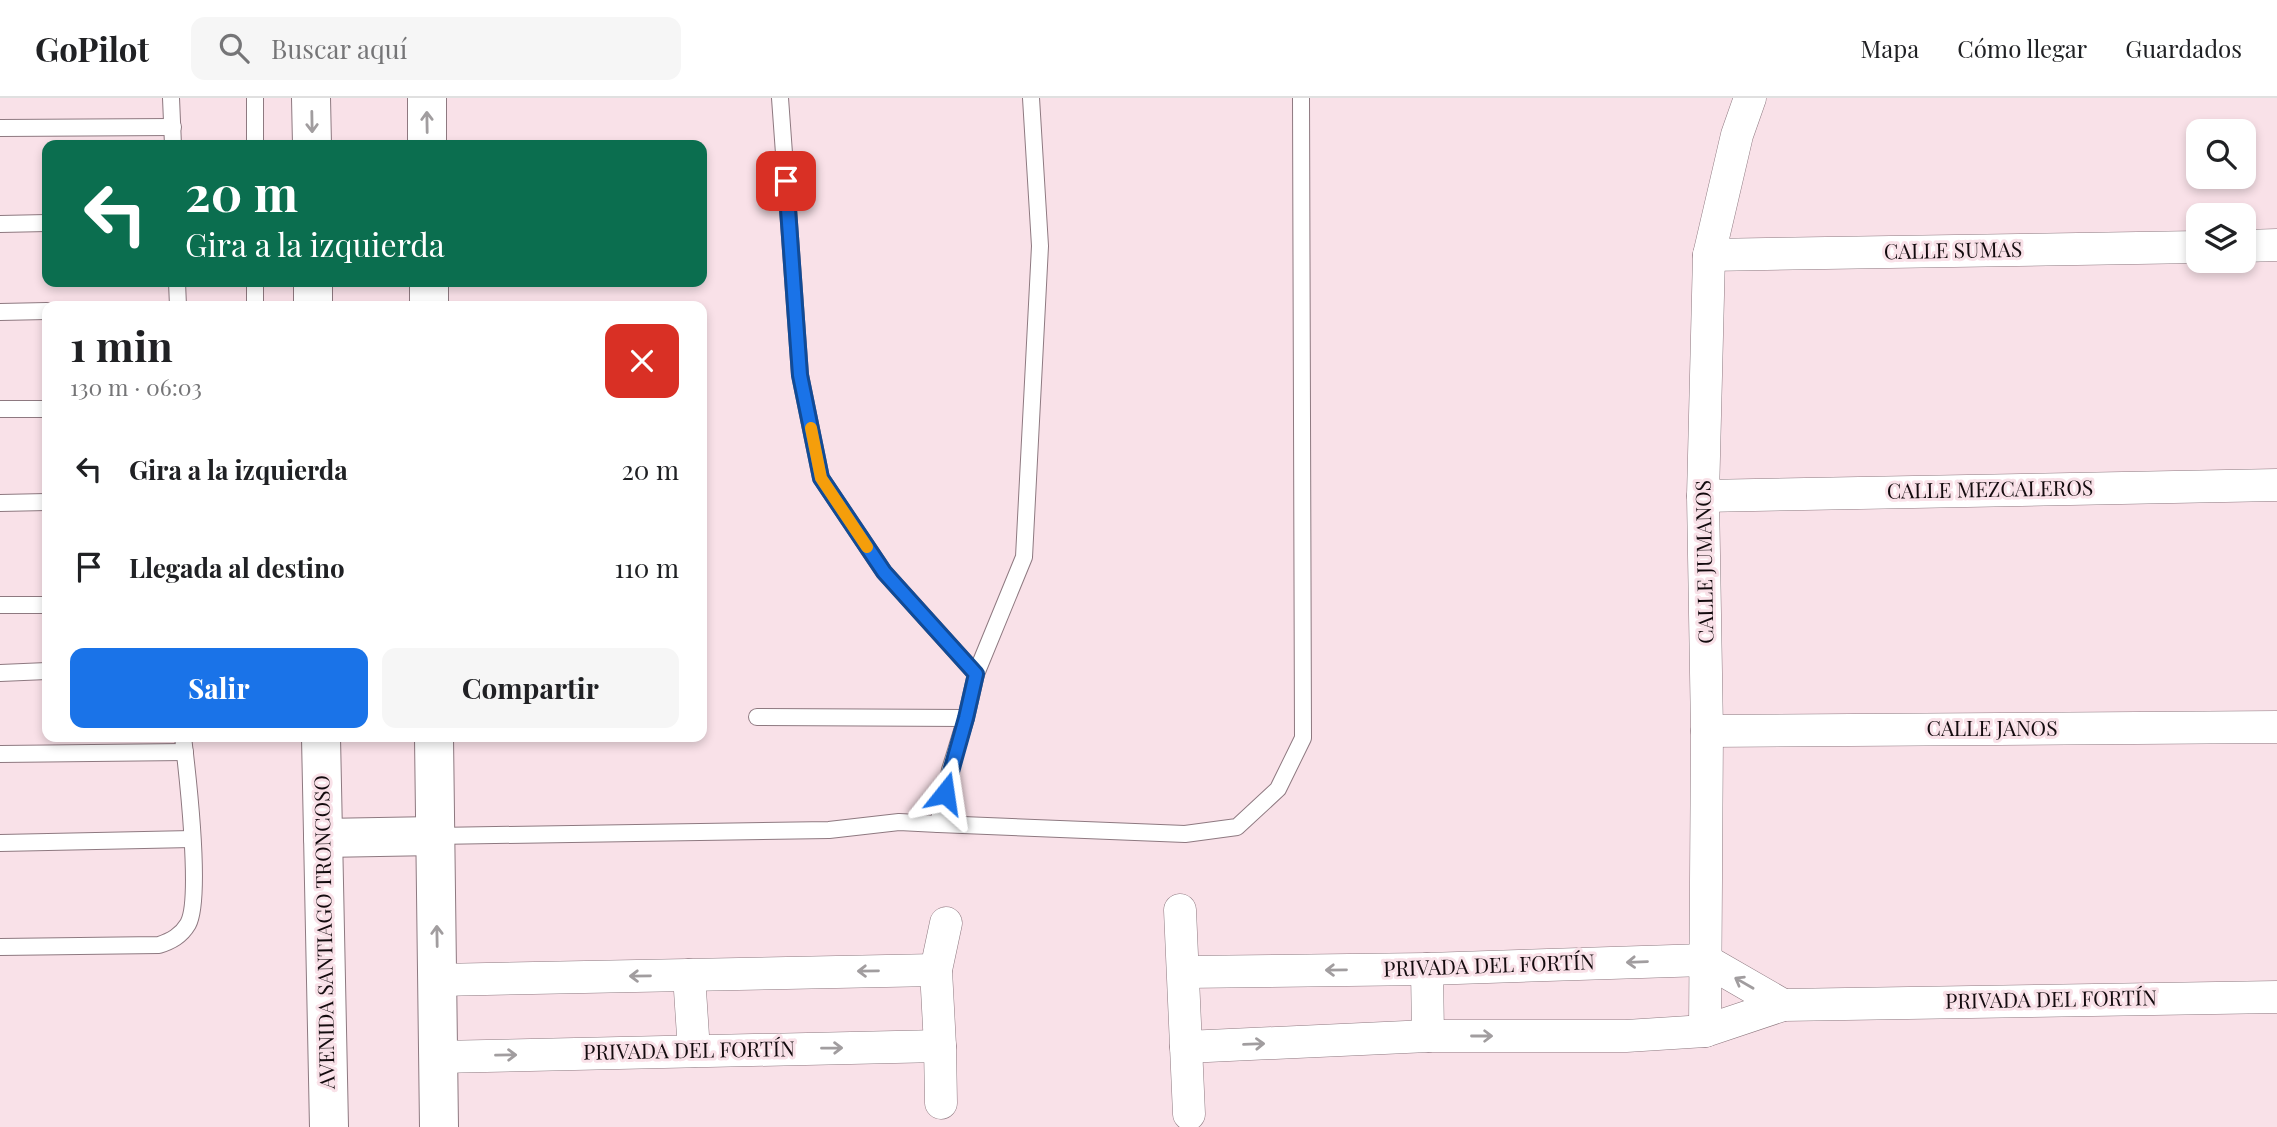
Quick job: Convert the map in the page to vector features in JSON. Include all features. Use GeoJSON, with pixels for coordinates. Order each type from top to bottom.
{"type":"FeatureCollection","features":[{"type":"Feature","properties":{"kind":"main road"},"geometry":{"type":"LineString","coordinates":[[311,98],[312,140]]}},
{"type":"Feature","properties":{"kind":"main road"},"geometry":{"type":"LineString","coordinates":[[427,98],[427,140]]}},
{"type":"Feature","properties":{"kind":"main road","name":"AVENIDA SANTIAGO TRONCOSO"},"geometry":{"type":"LineString","coordinates":[[321,742],[329,1127]]}},
{"type":"Feature","properties":{"kind":"main road"},"geometry":{"type":"LineString","coordinates":[[434,742],[439,1127]]}},
{"type":"Feature","properties":{"kind":"main road"},"geometry":{"type":"LineString","coordinates":[[323,838],[435,836]]}},
{"type":"Feature","properties":{"kind":"street","name":"CALLE JUMANOS"},"geometry":{"type":"LineString","coordinates":[[1705,1031],[1707,731],[1703,496],[1709,255],[1737,135],[1750,98]]}},
{"type":"Feature","properties":{"kind":"street"},"geometry":{"type":"LineString","coordinates":[[2256,246],[2277,245]]}},
{"type":"Feature","properties":{"kind":"street","name":"CALLE SUMAS"},"geometry":{"type":"LineString","coordinates":[[1709,255],[2186,247]]}},
{"type":"Feature","properties":{"kind":"street","name":"CALLE MEZCALEROS"},"geometry":{"type":"LineString","coordinates":[[1703,496],[2277,485]]}},
{"type":"Feature","properties":{"kind":"street","name":"CALLE JANOS"},"geometry":{"type":"LineString","coordinates":[[1707,731],[2277,727]]}},
{"type":"Feature","properties":{"kind":"street"},"geometry":{"type":"LineString","coordinates":[[1180,910],[1189,1114]]}},
{"type":"Feature","properties":{"kind":"street"},"geometry":{"type":"LineString","coordinates":[[940,1103],[936,970],[946,923]]}},
{"type":"Feature","properties":{"kind":"street"},"geometry":{"type":"LineString","coordinates":[[1705,960],[1783,1005]]}},
{"type":"Feature","properties":{"kind":"street","name":"PRIVADA DEL FORTÍN"},"geometry":{"type":"LineString","coordinates":[[1184,972],[1427,969],[1705,960]]}},
{"type":"Feature","properties":{"kind":"street"},"geometry":{"type":"LineString","coordinates":[[1427,969],[1428,1037]]}},
{"type":"Feature","properties":{"kind":"street"},"geometry":{"type":"LineString","coordinates":[[438,980],[936,970]]}},
{"type":"Feature","properties":{"kind":"street"},"geometry":{"type":"LineString","coordinates":[[689,975],[694,1051]]}},
{"type":"Feature","properties":{"kind":"street","name":"PRIVADA DEL FORTÍN"},"geometry":{"type":"LineString","coordinates":[[1186,1047],[1428,1037],[1626,1036],[1705,1031],[1783,1005],[2277,997]]}},
{"type":"Feature","properties":{"kind":"street","name":"PRIVADA DEL FORTÍN"},"geometry":{"type":"LineString","coordinates":[[438,1057],[940,1046]]}},
{"type":"Feature","properties":{"kind":"lane"},"geometry":{"type":"LineString","coordinates":[[171,98],[173,140]]}},
{"type":"Feature","properties":{"kind":"lane"},"geometry":{"type":"LineString","coordinates":[[255,98],[255,140]]}},
{"type":"Feature","properties":{"kind":"lane"},"geometry":{"type":"LineString","coordinates":[[780,98],[800,375],[821,478],[884,572],[976,674]]}},
{"type":"Feature","properties":{"kind":"lane"},"geometry":{"type":"LineString","coordinates":[[938,824],[976,674],[1024,557],[1040,246],[1031,98]]}},
{"type":"Feature","properties":{"kind":"lane"},"geometry":{"type":"LineString","coordinates":[[435,836],[815,830],[899,822],[1185,834],[1237,827],[1278,789],[1303,738],[1301,98]]}},
{"type":"Feature","properties":{"kind":"lane"},"geometry":{"type":"LineString","coordinates":[[0,128],[173,127]]}},
{"type":"Feature","properties":{"kind":"lane"},"geometry":{"type":"LineString","coordinates":[[0,224],[42,223]]}},
{"type":"Feature","properties":{"kind":"lane"},"geometry":{"type":"LineString","coordinates":[[0,312],[42,311]]}},
{"type":"Feature","properties":{"kind":"lane"},"geometry":{"type":"LineString","coordinates":[[0,409],[42,409]]}},
{"type":"Feature","properties":{"kind":"lane"},"geometry":{"type":"LineString","coordinates":[[0,503],[42,502]]}},
{"type":"Feature","properties":{"kind":"lane"},"geometry":{"type":"LineString","coordinates":[[0,605],[42,605]]}},
{"type":"Feature","properties":{"kind":"lane"},"geometry":{"type":"LineString","coordinates":[[0,673],[42,671]]}},
{"type":"Feature","properties":{"kind":"lane"},"geometry":{"type":"LineString","coordinates":[[757,717],[966,718]]}},
{"type":"Feature","properties":{"kind":"lane"},"geometry":{"type":"LineString","coordinates":[[0,754],[184,744],[194,905],[189,922],[180,934],[159,946],[0,947]]}},
{"type":"Feature","properties":{"kind":"lane"},"geometry":{"type":"LineString","coordinates":[[0,843],[192,839]]}},
{"type":"Feature","properties":{"kind":"slow traffic"},"geometry":{"type":"LineString","coordinates":[[811,428],[821,478],[867,547]]}},
{"type":"Feature","properties":{"kind":"route"},"geometry":{"type":"LineString","coordinates":[[786,181],[800,375],[821,478],[884,572],[976,674],[945,793]]}}]}
